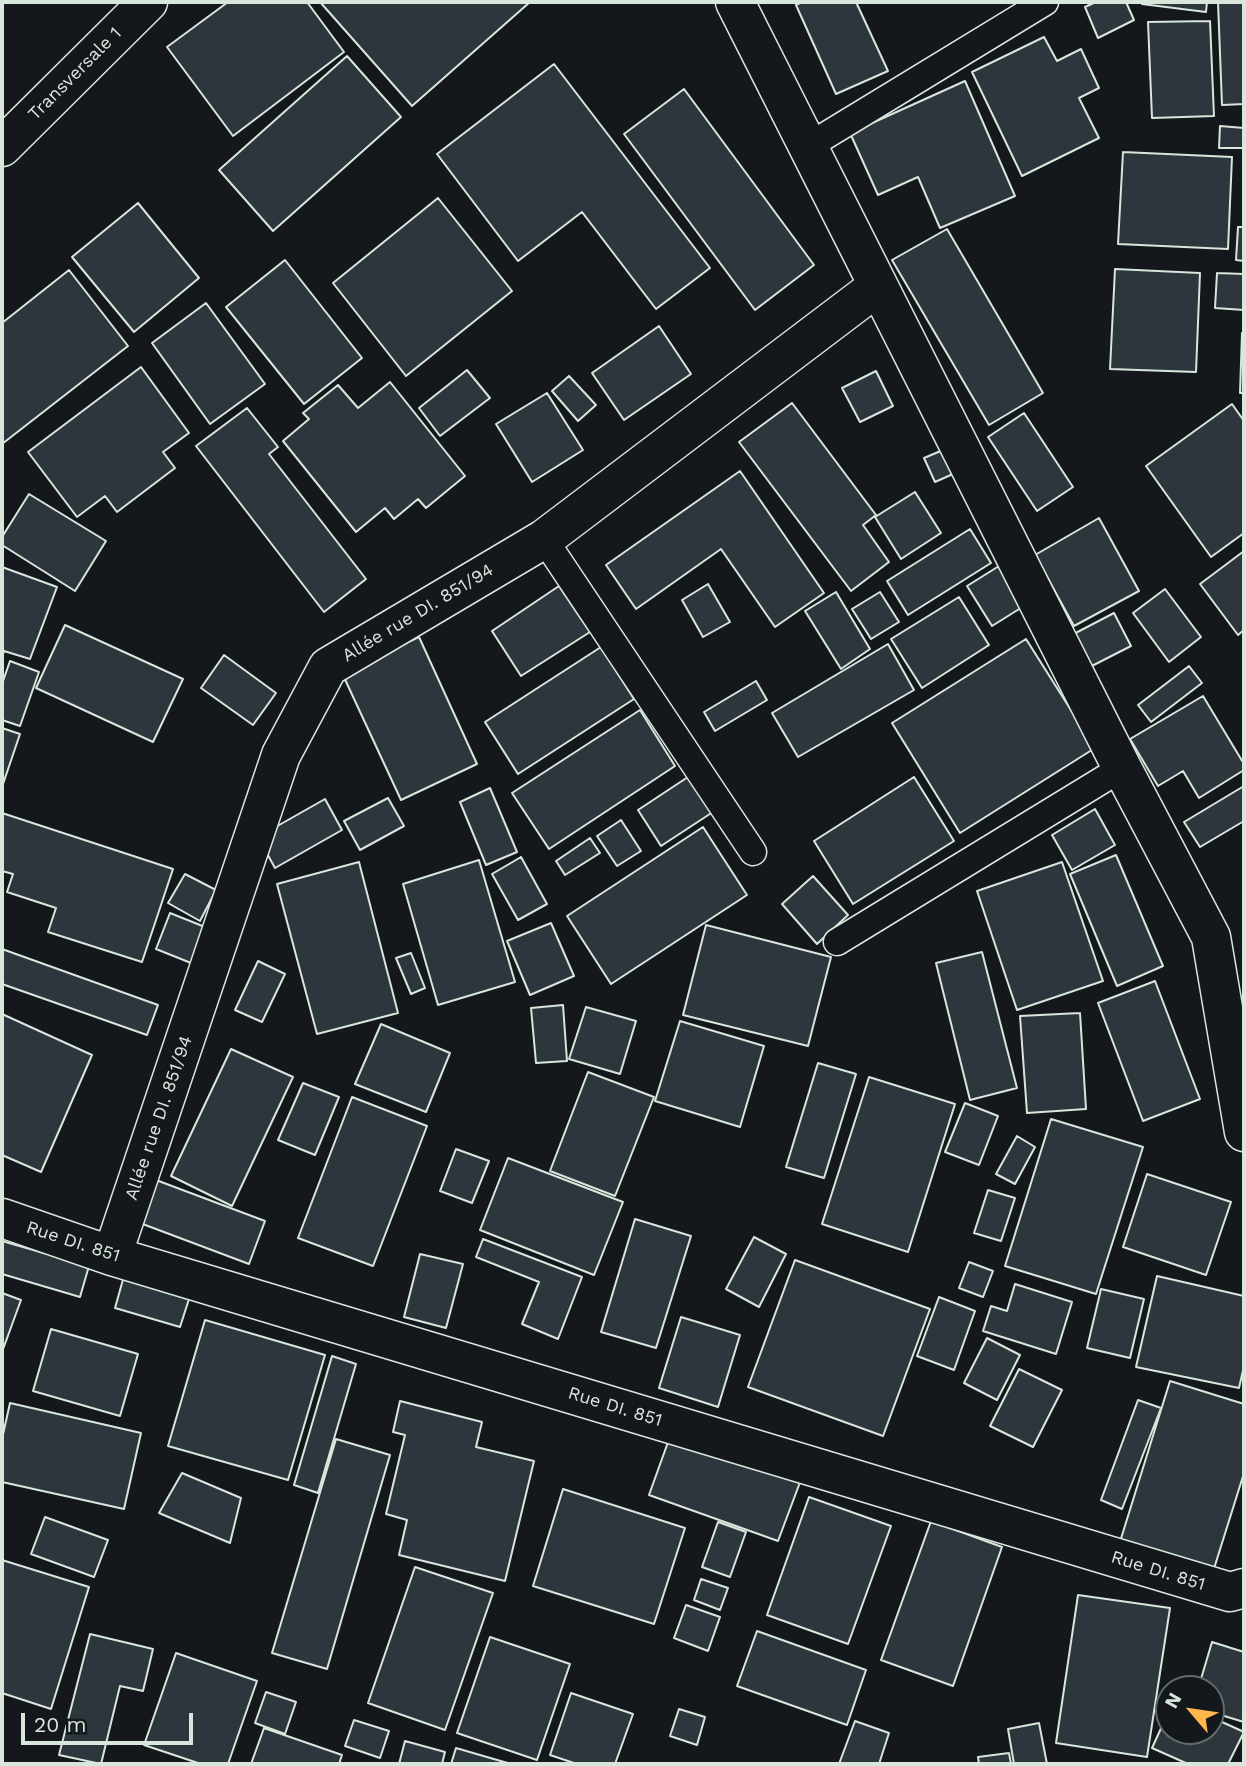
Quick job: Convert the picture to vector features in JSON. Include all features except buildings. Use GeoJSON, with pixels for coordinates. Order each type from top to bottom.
{"type":"FeatureCollection","features":[{"type":"Feature","properties":{"kind":"street","name":"Transversale 1"},"geometry":{"type":"LineString","coordinates":[[2,146],[148,2]]}},
{"type":"Feature","properties":{"kind":"street"},"geometry":{"type":"LineString","coordinates":[[735,2],[1122,768],[1211,937],[1244,1132]]}},
{"type":"Feature","properties":{"kind":"street","name":"Allée rue DI. 851/94"},"geometry":{"type":"LineString","coordinates":[[112,1256],[281,755],[328,667],[544,539],[878,286]]}},
{"type":"Feature","properties":{"kind":"street","name":"Rue DI. 851"},"geometry":{"type":"LineString","coordinates":[[2,1219],[112,1256],[1237,1590]]}},
{"type":"Feature","properties":{"kind":"lane"},"geometry":{"type":"LineString","coordinates":[[807,147],[1045,2]]}},
{"type":"Feature","properties":{"kind":"lane"},"geometry":{"type":"LineString","coordinates":[[544,539],[753,852]]}},
{"type":"Feature","properties":{"kind":"lane"},"geometry":{"type":"LineString","coordinates":[[837,942],[1122,768]]}}]}
